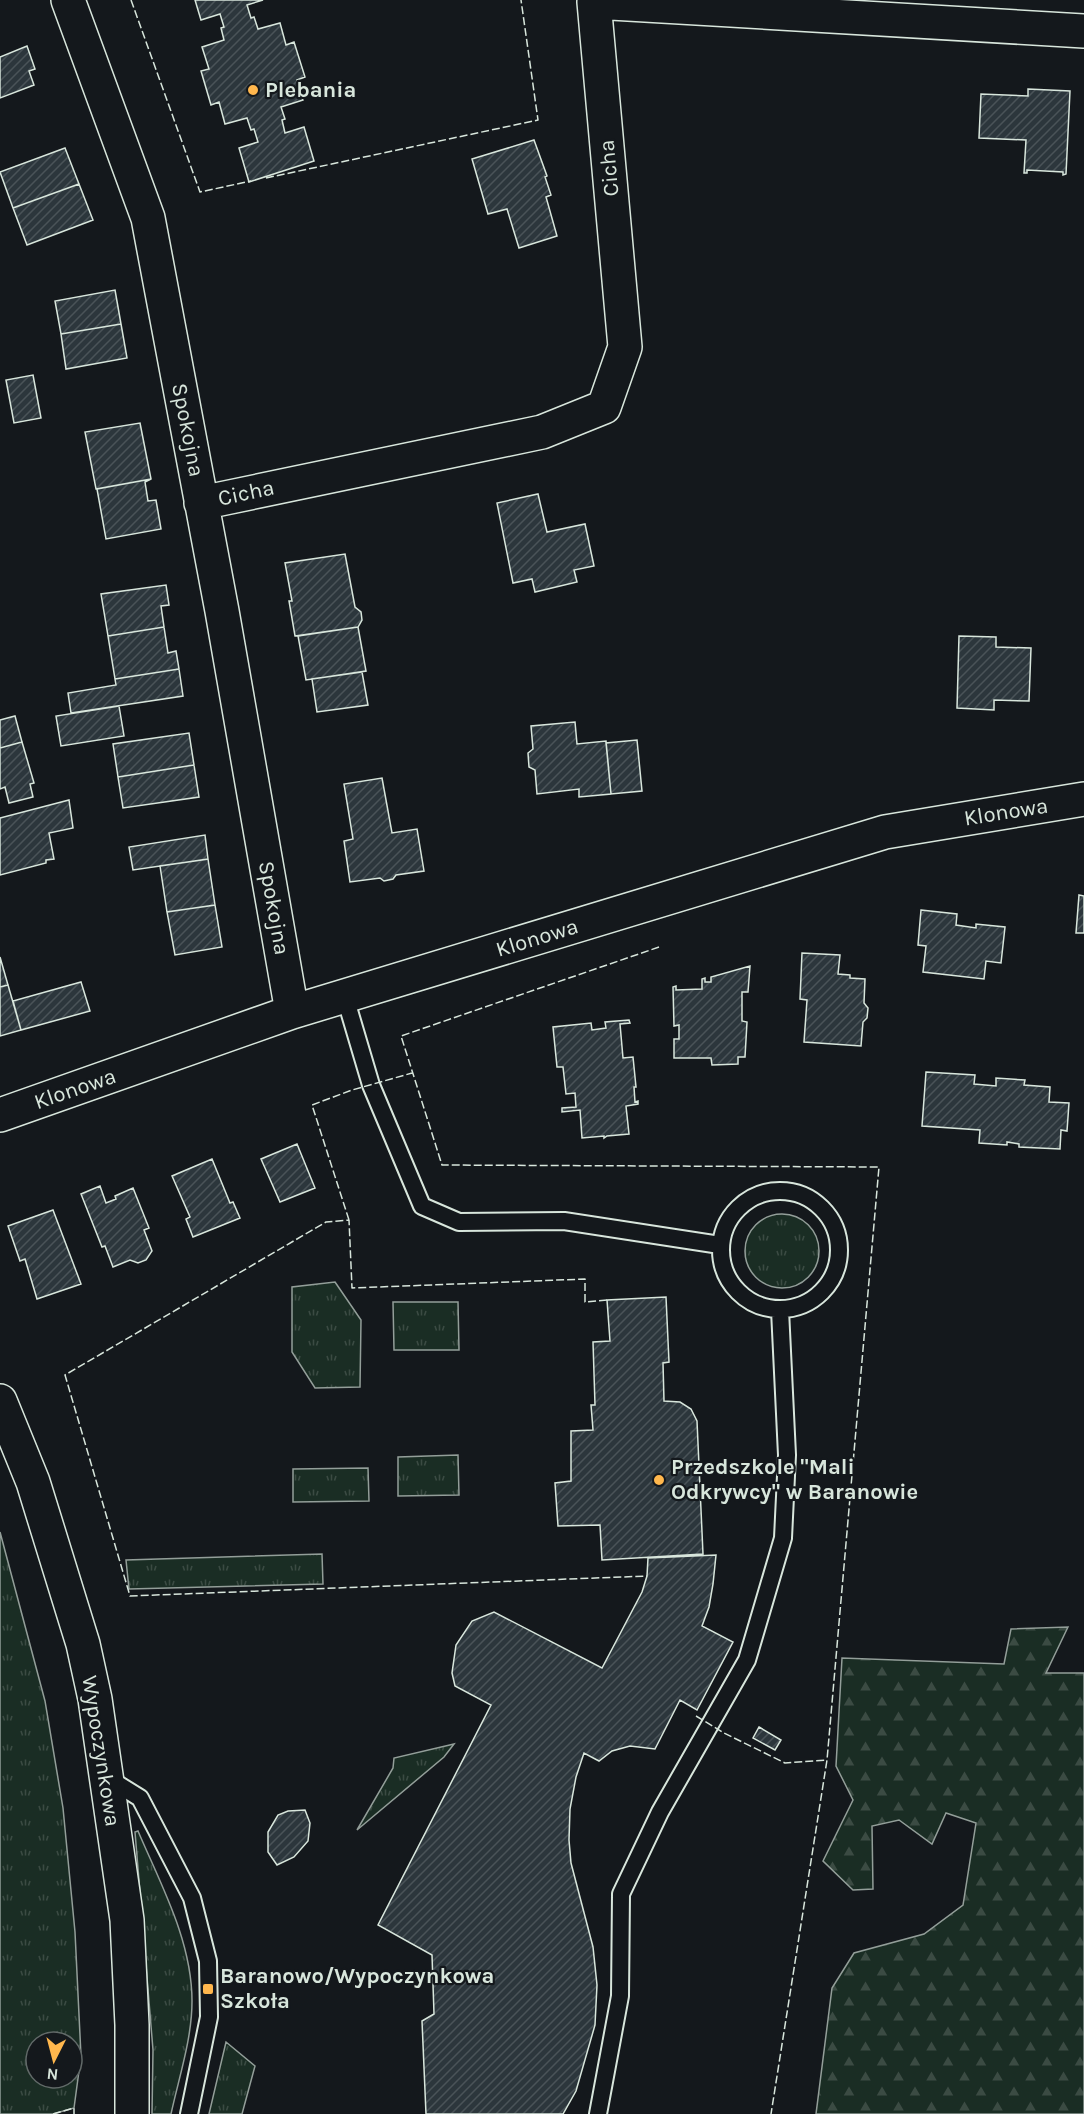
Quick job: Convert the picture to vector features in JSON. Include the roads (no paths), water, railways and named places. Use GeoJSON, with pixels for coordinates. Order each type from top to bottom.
{"type":"FeatureCollection","features":[{"type":"Feature","properties":{"kind":"street","name":"Spokojna"},"geometry":{"type":"LineString","coordinates":[[68,0],[148,218],[292,1012]]}},
{"type":"Feature","properties":{"kind":"street","name":"Cicha"},"geometry":{"type":"LineString","coordinates":[[201,503],[542,432],[604,407],[625,347],[594,1],[1084,31]]}},
{"type":"Feature","properties":{"kind":"street","name":"Klonowa"},"geometry":{"type":"LineString","coordinates":[[0,1115],[292,1012],[885,832],[1084,799]]}},
{"type":"Feature","properties":{"kind":"street","name":"Wypoczynkowa"},"geometry":{"type":"LineString","coordinates":[[0,1401],[33,1482],[83,1644],[95,1699],[127,1920],[132,2025],[132,2114]]}},
{"type":"Feature","properties":{"kind":"lane"},"geometry":{"type":"LineString","coordinates":[[345,997],[371,1085],[422,1206],[459,1222],[564,1221],[720,1245]]}},
{"type":"Feature","properties":{"kind":"lane"},"geometry":{"type":"LineString","coordinates":[[770,1191],[789,1191],[807,1197],[824,1209],[835,1225],[840,1245],[839,1264],[831,1283],[817,1297],[800,1307],[780,1310],[752,1302],[743,1297],[729,1283],[722,1265],[720,1245],[725,1226],[736,1210],[751,1198],[770,1191]]}},
{"type":"Feature","properties":{"kind":"lane"},"geometry":{"type":"LineString","coordinates":[[598,2114],[620,1996],[621,1894],[660,1812],[747,1660],[783,1538],[788,1455],[780,1310]]}},
{"type":"Feature","properties":{"kind":"lane"},"geometry":{"type":"LineString","coordinates":[[106,1776],[140,1798],[192,1898],[208,1961],[209,2017],[189,2114]]}},
{"type":"Feature","properties":{"kind":"place","name":"Plebania"},"geometry":{"type":"Point","coordinates":[253,90]}},
{"type":"Feature","properties":{"kind":"place","name":"Przedszkole \"Mali Odkrywcy\" w Baranowie"},"geometry":{"type":"Point","coordinates":[659,1480]}},
{"type":"Feature","properties":{"kind":"place","name":"Baranowo/Wypoczynkowa Szkoła"},"geometry":{"type":"Point","coordinates":[208,1989]}}]}
